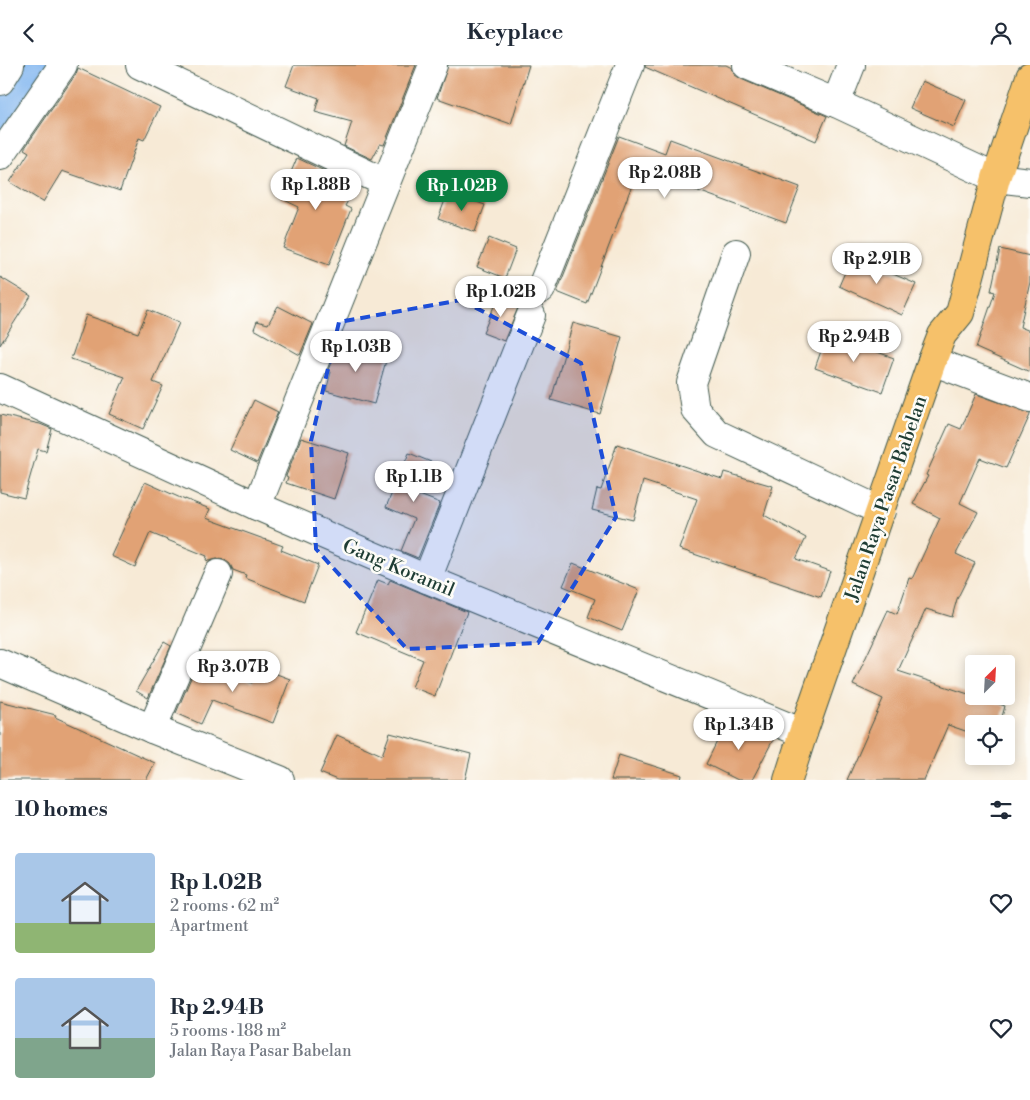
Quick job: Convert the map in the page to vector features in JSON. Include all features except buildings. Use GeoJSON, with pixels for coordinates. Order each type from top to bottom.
{"type":"FeatureCollection","features":[{"type":"Feature","properties":{"kind":"main road","name":"Jalan Raya Pasar Babelan"},"geometry":{"type":"LineString","coordinates":[[788,780],[932,361],[942,335],[960,313],[996,178],[1030,77]]}},
{"type":"Feature","properties":{"kind":"street"},"geometry":{"type":"LineString","coordinates":[[0,81],[10,65]]}},
{"type":"Feature","properties":{"kind":"street"},"geometry":{"type":"LineString","coordinates":[[6,136],[63,65]]}},
{"type":"Feature","properties":{"kind":"street"},"geometry":{"type":"LineString","coordinates":[[140,65],[386,183]]}},
{"type":"Feature","properties":{"kind":"street"},"geometry":{"type":"LineString","coordinates":[[258,506],[433,65]]}},
{"type":"Feature","properties":{"kind":"street"},"geometry":{"type":"LineString","coordinates":[[540,289],[630,65]]}},
{"type":"Feature","properties":{"kind":"street"},"geometry":{"type":"LineString","coordinates":[[747,65],[836,103],[996,178],[1030,182]]}},
{"type":"Feature","properties":{"kind":"street"},"geometry":{"type":"LineString","coordinates":[[836,103],[851,65]]}},
{"type":"Feature","properties":{"kind":"street"},"geometry":{"type":"LineString","coordinates":[[736,253],[691,383],[695,409],[716,434],[881,511]]}},
{"type":"Feature","properties":{"kind":"street"},"geometry":{"type":"LineString","coordinates":[[427,579],[531,315]]}},
{"type":"Feature","properties":{"kind":"street"},"geometry":{"type":"LineString","coordinates":[[932,361],[1030,398]]}},
{"type":"Feature","properties":{"kind":"street","name":"Gang Koramil"},"geometry":{"type":"LineString","coordinates":[[0,388],[258,506],[427,579],[803,733]]}},
{"type":"Feature","properties":{"kind":"street"},"geometry":{"type":"LineString","coordinates":[[152,729],[218,574]]}},
{"type":"Feature","properties":{"kind":"street"},"geometry":{"type":"LineString","coordinates":[[0,663],[152,729],[280,780]]}},
{"type":"Feature","properties":{"kind":"highlighted area"},"geometry":{"type":"Polygon","coordinates":[[[461,300],[581,363],[616,517],[538,643],[407,649],[316,549],[311,441],[339,322],[461,300]]]}},
{"type":"Feature","properties":{"kind":"waterway"},"geometry":{"type":"LineString","coordinates":[[0,112],[33,65]]}}]}
